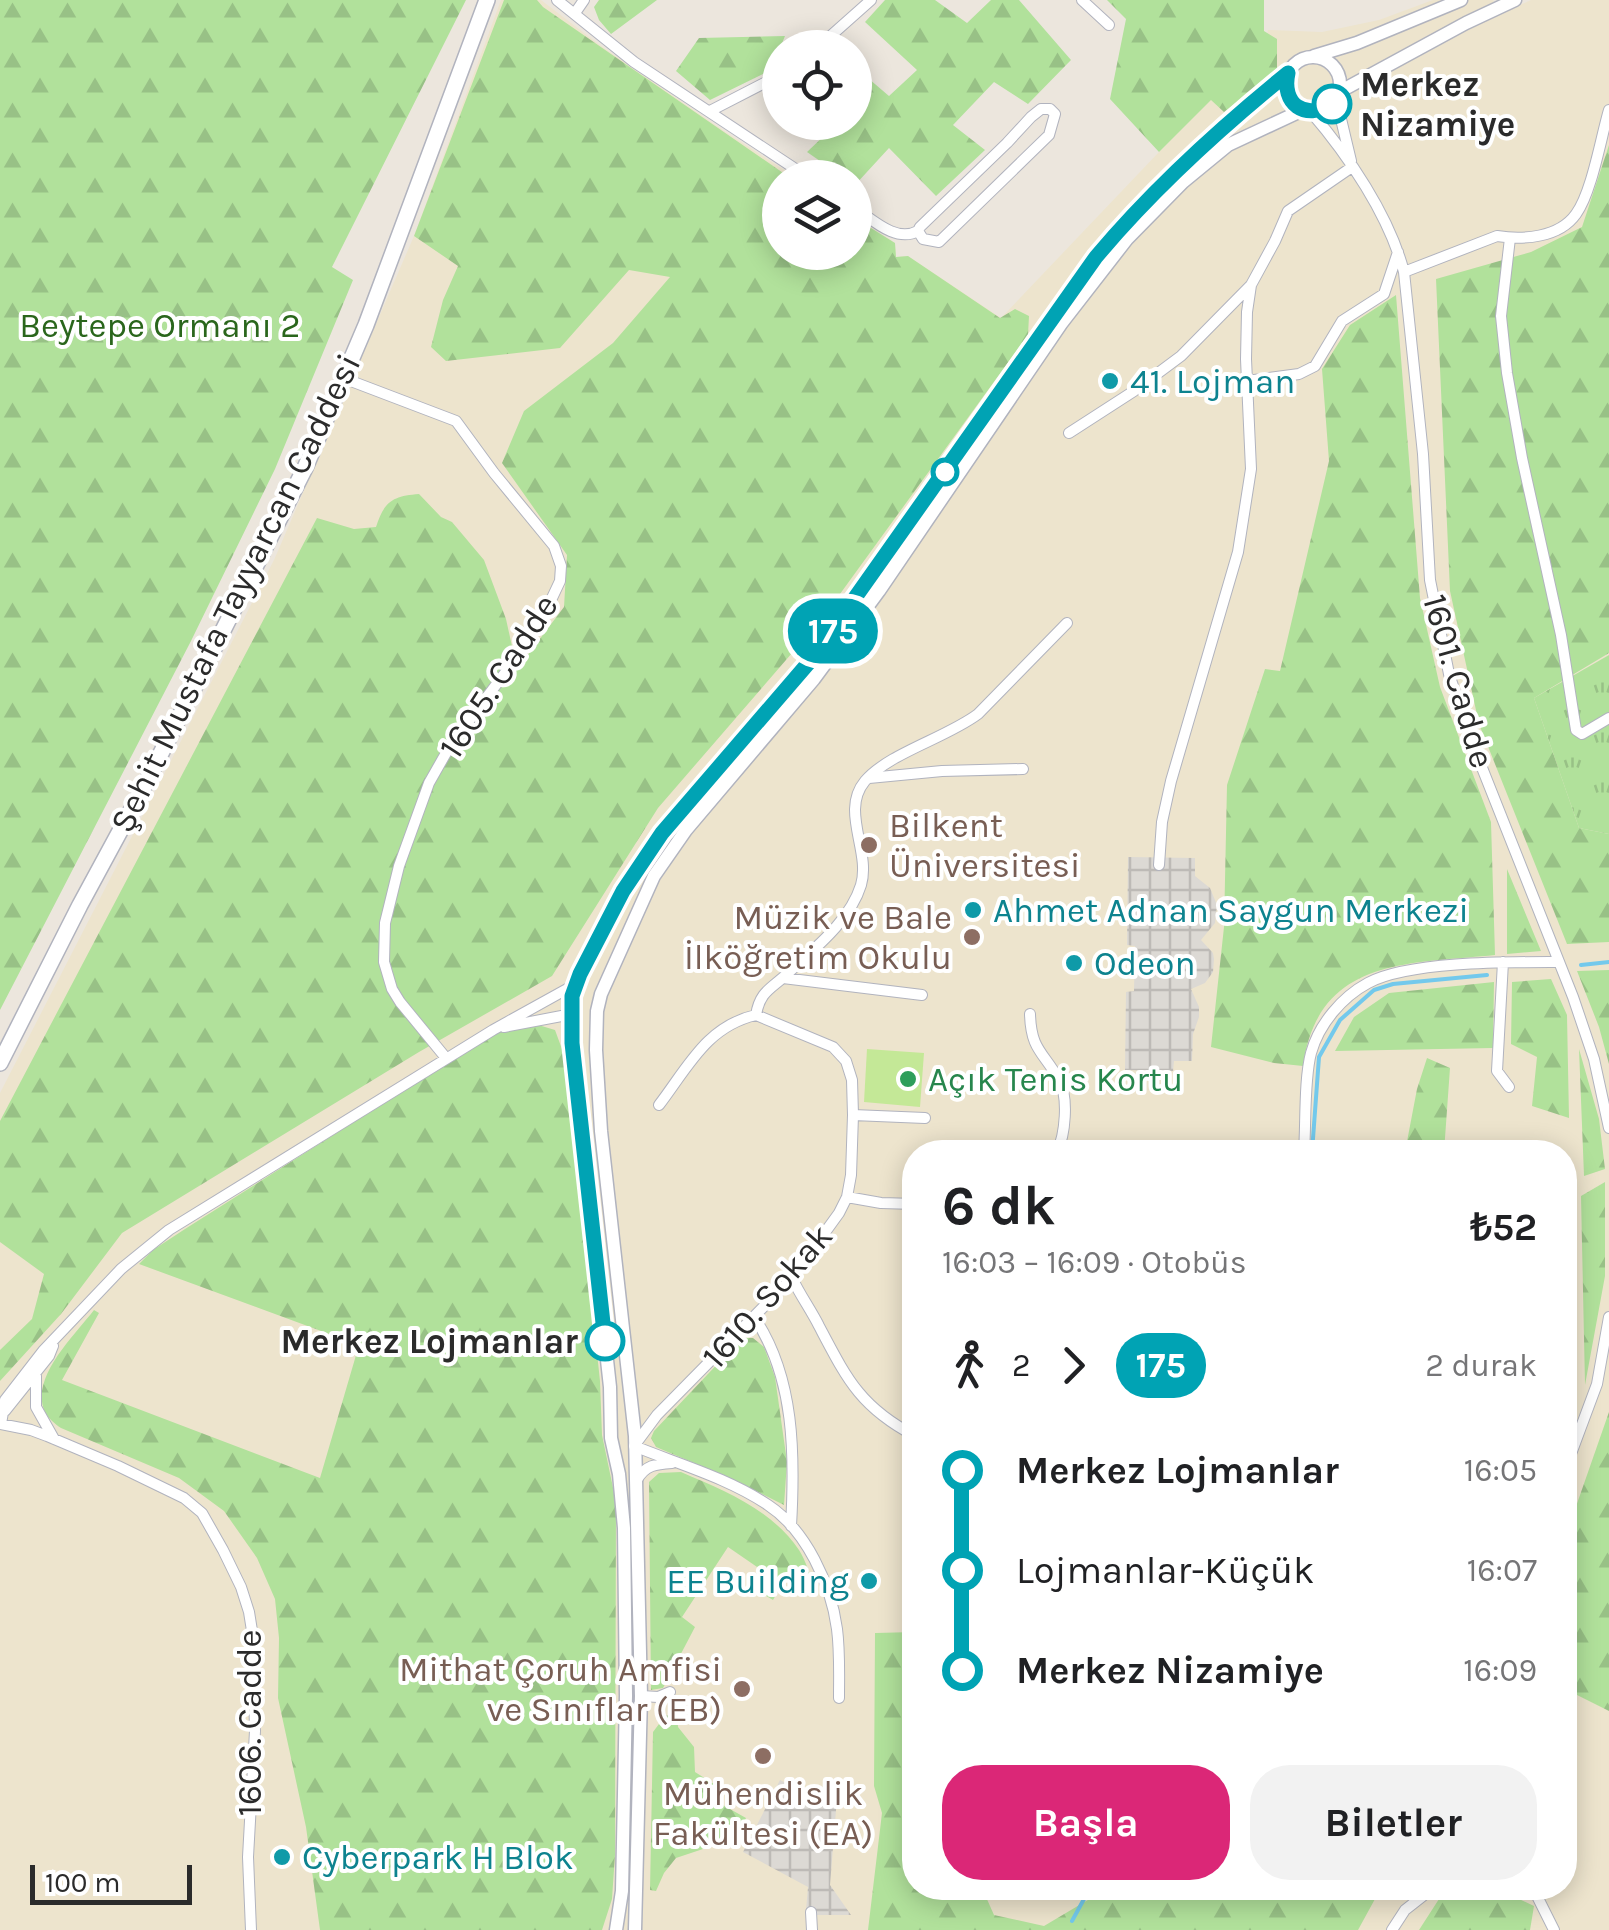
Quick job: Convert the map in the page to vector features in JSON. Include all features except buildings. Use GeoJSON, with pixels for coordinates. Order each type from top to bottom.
{"type":"FeatureCollection","features":[{"type":"Feature","properties":{"kind":"main road","name":"Şehit Mustafa Tayyarcan Caddesi"},"geometry":{"type":"LineString","coordinates":[[0,1063],[306,468],[373,308],[487,0]]}},
{"type":"Feature","properties":{"kind":"street"},"geometry":{"type":"LineString","coordinates":[[558,0],[673,90],[782,160]]}},
{"type":"Feature","properties":{"kind":"street"},"geometry":{"type":"LineString","coordinates":[[575,13],[584,0]]}},
{"type":"Feature","properties":{"kind":"street"},"geometry":{"type":"LineString","coordinates":[[837,30],[871,0]]}},
{"type":"Feature","properties":{"kind":"street"},"geometry":{"type":"LineString","coordinates":[[1082,0],[1109,25]]}},
{"type":"Feature","properties":{"kind":"street"},"geometry":{"type":"LineString","coordinates":[[1461,0],[1357,43],[1298,61],[1126,221],[1096,257],[811,660],[662,833],[623,891],[576,984],[572,996],[572,1043],[624,1528],[631,1793],[632,1930],[618,1930],[631,1793],[641,1696],[638,1433],[601,1130],[596,1050],[601,994],[654,876],[686,830],[824,664],[879,591],[1061,324],[1127,239],[1228,145],[1306,110],[1325,109],[1338,95],[1500,3],[1515,0]]}},
{"type":"Feature","properties":{"kind":"street"},"geometry":{"type":"LineString","coordinates":[[1433,12],[1445,34]]}},
{"type":"Feature","properties":{"kind":"street"},"geometry":{"type":"LineString","coordinates":[[1314,57],[1335,68],[1339,76],[1338,95]]}},
{"type":"Feature","properties":{"kind":"street"},"geometry":{"type":"LineString","coordinates":[[1288,73],[1288,95],[1306,110]]}},
{"type":"Feature","properties":{"kind":"street"},"geometry":{"type":"LineString","coordinates":[[710,111],[762,84]]}},
{"type":"Feature","properties":{"kind":"street","name":"1601. Cadde"},"geometry":{"type":"LineString","coordinates":[[1338,95],[1352,167]]}},
{"type":"Feature","properties":{"kind":"street"},"geometry":{"type":"LineString","coordinates":[[872,219],[896,234],[906,236],[918,231],[1030,117],[1041,110],[1055,114],[1049,135],[938,242],[923,239],[918,231]]}},
{"type":"Feature","properties":{"kind":"street","name":"1601. Cadde"},"geometry":{"type":"LineString","coordinates":[[1306,110],[1333,138],[1352,167],[1399,252],[1423,454],[1430,580],[1449,674],[1473,745],[1573,997],[1594,1058],[1609,1128]]}},
{"type":"Feature","properties":{"kind":"street"},"geometry":{"type":"LineString","coordinates":[[1404,272],[1497,236],[1542,236],[1562,228],[1577,214],[1609,110]]}},
{"type":"Feature","properties":{"kind":"street"},"geometry":{"type":"LineString","coordinates":[[1069,433],[1134,391],[1214,325],[1251,285],[1288,211],[1352,167]]}},
{"type":"Feature","properties":{"kind":"street"},"geometry":{"type":"LineString","coordinates":[[1510,238],[1502,316],[1507,373],[1576,730],[1582,734],[1609,718]]}},
{"type":"Feature","properties":{"kind":"street"},"geometry":{"type":"LineString","coordinates":[[1247,381],[1300,374],[1315,366],[1342,321],[1384,294],[1399,252]]}},
{"type":"Feature","properties":{"kind":"street"},"geometry":{"type":"LineString","coordinates":[[1159,865],[1162,822],[1171,781],[1238,552],[1251,469],[1247,312],[1251,285]]}},
{"type":"Feature","properties":{"kind":"street","name":"1605. Cadde"},"geometry":{"type":"LineString","coordinates":[[343,378],[456,421],[554,546],[561,566],[560,580],[544,616],[450,746],[429,783],[399,866],[385,924],[384,962],[392,988],[446,1058]]}},
{"type":"Feature","properties":{"kind":"street"},"geometry":{"type":"LineString","coordinates":[[660,1105],[709,1038],[736,1020],[756,1015],[765,992],[838,925],[859,890],[864,871],[855,802],[867,779],[879,767],[978,714],[1067,623]]}},
{"type":"Feature","properties":{"kind":"street"},"geometry":{"type":"LineString","coordinates":[[867,779],[942,771],[1023,769]]}},
{"type":"Feature","properties":{"kind":"street"},"geometry":{"type":"LineString","coordinates":[[1305,1140],[1310,1056],[1317,1036],[1346,998],[1371,981],[1407,971],[1504,962],[1558,962]]}},
{"type":"Feature","properties":{"kind":"street"},"geometry":{"type":"LineString","coordinates":[[1504,962],[1497,1072],[1509,1087]]}},
{"type":"Feature","properties":{"kind":"street"},"geometry":{"type":"LineString","coordinates":[[783,978],[922,995]]}},
{"type":"Feature","properties":{"kind":"street"},"geometry":{"type":"LineString","coordinates":[[576,984],[585,982],[601,994]]}},
{"type":"Feature","properties":{"kind":"street","name":"1606. Cadde"},"geometry":{"type":"LineString","coordinates":[[251,1930],[248,1857],[254,1731],[253,1637],[241,1587],[202,1512],[184,1498],[118,1466],[31,1430],[1,1424],[6,1400],[43,1351],[121,1269],[169,1230],[446,1058],[576,984]]}},
{"type":"Feature","properties":{"kind":"street"},"geometry":{"type":"LineString","coordinates":[[572,1014],[598,1011]]}},
{"type":"Feature","properties":{"kind":"street","name":"1606. Cadde"},"geometry":{"type":"LineString","coordinates":[[493,1030],[572,1014]]}},
{"type":"Feature","properties":{"kind":"street"},"geometry":{"type":"LineString","coordinates":[[1030,1014],[1035,1046],[1062,1087],[1064,1126],[1060,1140]]}},
{"type":"Feature","properties":{"kind":"street","name":"1610. Sokak"},"geometry":{"type":"LineString","coordinates":[[638,1433],[792,1278],[847,1197],[853,1115],[852,1080],[846,1061],[833,1047],[756,1015]]}},
{"type":"Feature","properties":{"kind":"street"},"geometry":{"type":"LineString","coordinates":[[853,1115],[925,1118]]}},
{"type":"Feature","properties":{"kind":"street"},"geometry":{"type":"LineString","coordinates":[[847,1197],[902,1204]]}},
{"type":"Feature","properties":{"kind":"street"},"geometry":{"type":"LineString","coordinates":[[792,1278],[850,1383],[867,1404],[902,1429]]}},
{"type":"Feature","properties":{"kind":"street"},"geometry":{"type":"LineString","coordinates":[[1577,1438],[1597,1384],[1609,1316]]}},
{"type":"Feature","properties":{"kind":"street"},"geometry":{"type":"LineString","coordinates":[[754,1317],[773,1350],[783,1384],[794,1481],[791,1526]]}},
{"type":"Feature","properties":{"kind":"street","name":"1606. Cadde"},"geometry":{"type":"LineString","coordinates":[[5,1410],[49,1356],[55,1340]]}},
{"type":"Feature","properties":{"kind":"street"},"geometry":{"type":"LineString","coordinates":[[36,1373],[36,1407],[54,1439]]}},
{"type":"Feature","properties":{"kind":"street"},"geometry":{"type":"LineString","coordinates":[[612,1442],[615,1431],[622,1428],[638,1433],[650,1452],[752,1495],[791,1526],[821,1573],[837,1624],[839,1698]]}},
{"type":"Feature","properties":{"kind":"street"},"geometry":{"type":"LineString","coordinates":[[612,1442],[619,1451],[627,1451],[638,1433]]}},
{"type":"Feature","properties":{"kind":"street"},"geometry":{"type":"LineString","coordinates":[[638,1433],[650,1452]]}},
{"type":"Feature","properties":{"kind":"street"},"geometry":{"type":"LineString","coordinates":[[636,1481],[650,1466],[675,1463]]}},
{"type":"Feature","properties":{"kind":"street"},"geometry":{"type":"LineString","coordinates":[[626,1696],[658,1697],[670,1692]]}},
{"type":"Feature","properties":{"kind":"street"},"geometry":{"type":"LineString","coordinates":[[1392,1930],[1411,1900]]}},
{"type":"Feature","properties":{"kind":"street"},"geometry":{"type":"LineString","coordinates":[[1405,1910],[1417,1900]]}},
{"type":"Feature","properties":{"kind":"street"},"geometry":{"type":"LineString","coordinates":[[1539,1900],[1554,1930]]}},
{"type":"Feature","properties":{"kind":"street"},"geometry":{"type":"LineString","coordinates":[[811,1912],[812,1930]]}},
{"type":"Feature","properties":{"kind":"shaded area","name":"Bilkent Üniversitesi"},"geometry":{"type":"Polygon","coordinates":[[[501,0],[541,0],[601,46],[769,160],[762,160],[762,270],[872,270],[872,228],[895,243],[896,257],[908,256],[1001,318],[1263,47],[1268,30],[1322,32],[1379,20],[1433,0],[1493,0],[1500,14],[1531,0],[1609,0],[1609,1930],[0,1930],[0,1093],[274,560],[414,236],[501,0]]]}},
{"type":"Feature","properties":{"kind":"shaded area"},"geometry":{"type":"Polygon","coordinates":[[[1128,857],[1195,858],[1195,876],[1210,888],[1217,905],[1215,923],[1201,940],[1213,953],[1213,972],[1205,983],[1191,989],[1199,1007],[1192,1061],[1174,1061],[1173,1071],[1125,1070],[1126,992],[1134,991],[1135,946],[1127,945],[1128,857]]]}},
{"type":"Feature","properties":{"kind":"shaded area"},"geometry":{"type":"Polygon","coordinates":[[[780,1780],[821,1801],[837,1798],[830,1885],[851,1915],[817,1915],[806,1910],[808,1887],[743,1852],[780,1780]]]}},
{"type":"Feature","properties":{"kind":"green space","name":"Beytepe Ormanı 2"},"geometry":{"type":"Polygon","coordinates":[[[0,0],[466,0],[332,267],[353,280],[275,469],[191,641],[0,1010],[0,0]]]}},
{"type":"Feature","properties":{"kind":"green space"},"geometry":{"type":"Polygon","coordinates":[[[504,0],[537,0],[764,160],[762,270],[872,270],[872,229],[895,243],[896,257],[908,256],[1000,318],[1015,309],[1029,316],[1028,335],[824,616],[658,808],[552,976],[122,1233],[61,1314],[0,1381],[0,1350],[32,1319],[44,1274],[0,1242],[0,1121],[317,518],[354,529],[376,527],[390,502],[419,494],[441,517],[452,522],[484,560],[506,619],[517,669],[564,607],[567,555],[502,463],[524,411],[613,343],[670,277],[629,270],[560,348],[446,361],[431,347],[443,300],[458,266],[414,236],[504,0]]]}},
{"type":"Feature","properties":{"kind":"green space"},"geometry":{"type":"Polygon","coordinates":[[[599,0],[657,0],[611,34],[594,7],[599,0]]]}},
{"type":"Feature","properties":{"kind":"green space"},"geometry":{"type":"Polygon","coordinates":[[[885,0],[935,0],[967,23],[991,0],[1019,0],[1071,60],[1028,104],[994,82],[953,125],[985,150],[936,196],[889,148],[872,166],[872,160],[819,160],[807,152],[820,140],[872,140],[872,82],[889,96],[917,70],[865,22],[885,0]]]}},
{"type":"Feature","properties":{"kind":"green space"},"geometry":{"type":"Polygon","coordinates":[[[1107,0],[1264,0],[1264,31],[1277,39],[1277,72],[1224,112],[1211,100],[1159,152],[1110,99],[1126,19],[1107,0]]]}},
{"type":"Feature","properties":{"kind":"green space"},"geometry":{"type":"Polygon","coordinates":[[[762,37],[762,74],[710,100],[676,71],[699,38],[762,37]]]}},
{"type":"Feature","properties":{"kind":"green space"},"geometry":{"type":"Polygon","coordinates":[[[1609,145],[1609,653],[1534,698],[1579,828],[1609,834],[1609,942],[1567,944],[1479,724],[1450,591],[1436,279],[1531,252],[1582,227],[1609,145]]]}},
{"type":"Feature","properties":{"kind":"green space"},"geometry":{"type":"Polygon","coordinates":[[[1396,295],[1420,598],[1440,687],[1491,822],[1495,955],[1400,965],[1372,973],[1348,985],[1327,1004],[1312,1030],[1303,1066],[1274,1063],[1211,1047],[1224,927],[1227,785],[1265,669],[1280,671],[1329,461],[1322,369],[1350,325],[1396,295]]]}},
{"type":"Feature","properties":{"kind":"green space"},"geometry":{"type":"Polygon","coordinates":[[[1609,655],[1609,834],[1579,828],[1534,698],[1609,655]]]}},
{"type":"Feature","properties":{"kind":"green space"},"geometry":{"type":"Polygon","coordinates":[[[1507,869],[1541,951],[1507,954],[1507,869]]]}},
{"type":"Feature","properties":{"kind":"green space"},"geometry":{"type":"Polygon","coordinates":[[[1609,970],[1609,1064],[1577,971],[1609,970]]]}},
{"type":"Feature","properties":{"kind":"green space"},"geometry":{"type":"Polygon","coordinates":[[[1551,979],[1567,1015],[1569,1118],[1532,1106],[1537,1057],[1511,1044],[1512,982],[1551,979]]]}},
{"type":"Feature","properties":{"kind":"green space"},"geometry":{"type":"Polygon","coordinates":[[[1494,982],[1493,1048],[1335,1051],[1354,1017],[1389,993],[1494,982]]]}},
{"type":"Feature","properties":{"kind":"green space"},"geometry":{"type":"Polygon","coordinates":[[[535,1024],[555,1030],[566,1060],[600,1381],[602,1435],[616,1502],[612,1899],[602,1930],[320,1930],[306,1827],[278,1698],[275,1599],[257,1558],[224,1511],[179,1478],[56,1425],[45,1412],[43,1385],[56,1358],[94,1310],[99,1313],[62,1380],[320,1478],[359,1345],[139,1264],[185,1229],[494,1033],[535,1024]]]}},
{"type":"Feature","properties":{"kind":"green space"},"geometry":{"type":"Polygon","coordinates":[[[867,1049],[924,1053],[920,1107],[864,1102],[867,1049]]]}},
{"type":"Feature","properties":{"kind":"green space"},"geometry":{"type":"Polygon","coordinates":[[[1579,1049],[1599,1119],[1605,1169],[1584,1176],[1579,1049]]]}},
{"type":"Feature","properties":{"kind":"green space"},"geometry":{"type":"Polygon","coordinates":[[[1427,1058],[1450,1068],[1445,1140],[1407,1140],[1427,1058]]]}},
{"type":"Feature","properties":{"kind":"green space"},"geometry":{"type":"Polygon","coordinates":[[[1605,1182],[1605,1276],[1585,1385],[1581,1196],[1605,1182]]]}},
{"type":"Feature","properties":{"kind":"green space"},"geometry":{"type":"Polygon","coordinates":[[[742,1338],[753,1338],[764,1347],[775,1377],[787,1462],[784,1505],[656,1447],[651,1438],[742,1338]]]}},
{"type":"Feature","properties":{"kind":"green space"},"geometry":{"type":"Polygon","coordinates":[[[1609,1412],[1609,1711],[1577,1695],[1577,1504],[1609,1412]]]}},
{"type":"Feature","properties":{"kind":"green space"},"geometry":{"type":"Polygon","coordinates":[[[681,1472],[746,1503],[775,1523],[799,1550],[814,1587],[788,1574],[773,1600],[749,1586],[760,1569],[728,1547],[682,1617],[695,1627],[663,1688],[651,1690],[649,1482],[659,1473],[681,1472]]]}},
{"type":"Feature","properties":{"kind":"green space"},"geometry":{"type":"Polygon","coordinates":[[[902,1632],[902,1900],[987,1900],[994,1915],[1044,1926],[1088,1900],[1374,1900],[1358,1930],[868,1930],[882,1813],[874,1786],[875,1633],[902,1632]]]}},
{"type":"Feature","properties":{"kind":"green space"},"geometry":{"type":"Polygon","coordinates":[[[677,1713],[678,1727],[694,1747],[695,1772],[714,1784],[721,1804],[746,1818],[733,1845],[721,1843],[676,1858],[656,1891],[650,1890],[653,1732],[665,1716],[677,1713]]]}},
{"type":"Feature","properties":{"kind":"green space"},"geometry":{"type":"Polygon","coordinates":[[[1438,1900],[1521,1900],[1534,1906],[1530,1930],[1419,1930],[1438,1900]]]}},
{"type":"Feature","properties":{"kind":"waterway"},"geometry":{"type":"LineString","coordinates":[[1581,965],[1609,962]]}},
{"type":"Feature","properties":{"kind":"waterway"},"geometry":{"type":"LineString","coordinates":[[1313,1140],[1319,1057],[1340,1020],[1374,990],[1393,984],[1487,975]]}},
{"type":"Feature","properties":{"kind":"waterway"},"geometry":{"type":"LineString","coordinates":[[1072,1921],[1083,1900]]}},
{"type":"Feature","properties":{"kind":"bus line","name":"175"},"geometry":{"type":"LineString","coordinates":[[605,1341],[572,1043],[572,996],[623,891],[662,833],[811,660],[1096,257],[1126,221],[1240,111],[1288,73],[1286,88],[1297,106],[1317,111],[1332,104]]}},
{"type":"Feature","properties":{"kind":"place","name":"Merkez Nizamiye"},"geometry":{"type":"Point","coordinates":[1332,104]}},
{"type":"Feature","properties":{"kind":"place","name":"41. Lojman"},"geometry":{"type":"Point","coordinates":[1110,381]}},
{"type":"Feature","properties":{"kind":"place","name":"Bilkent Üniversitesi"},"geometry":{"type":"Point","coordinates":[869,845]}},
{"type":"Feature","properties":{"kind":"place","name":"Ahmet Adnan Saygun Merkezi"},"geometry":{"type":"Point","coordinates":[973,910]}},
{"type":"Feature","properties":{"kind":"place","name":"Müzik ve Bale İlköğretim Okulu"},"geometry":{"type":"Point","coordinates":[972,937]}},
{"type":"Feature","properties":{"kind":"place","name":"Odeon"},"geometry":{"type":"Point","coordinates":[1074,963]}},
{"type":"Feature","properties":{"kind":"place","name":"Açık Tenis Kortu"},"geometry":{"type":"Point","coordinates":[908,1079]}},
{"type":"Feature","properties":{"kind":"place","name":"Merkez Lojmanlar"},"geometry":{"type":"Point","coordinates":[605,1341]}},
{"type":"Feature","properties":{"kind":"place","name":"EE Building"},"geometry":{"type":"Point","coordinates":[869,1581]}},
{"type":"Feature","properties":{"kind":"place","name":"Mithat Çoruh Amfisi ve Sınıflar (EB)"},"geometry":{"type":"Point","coordinates":[742,1689]}},
{"type":"Feature","properties":{"kind":"place","name":"Mühendislik Fakültesi (EA)"},"geometry":{"type":"Point","coordinates":[763,1756]}},
{"type":"Feature","properties":{"kind":"place","name":"Cyberpark H Blok"},"geometry":{"type":"Point","coordinates":[282,1857]}}]}
